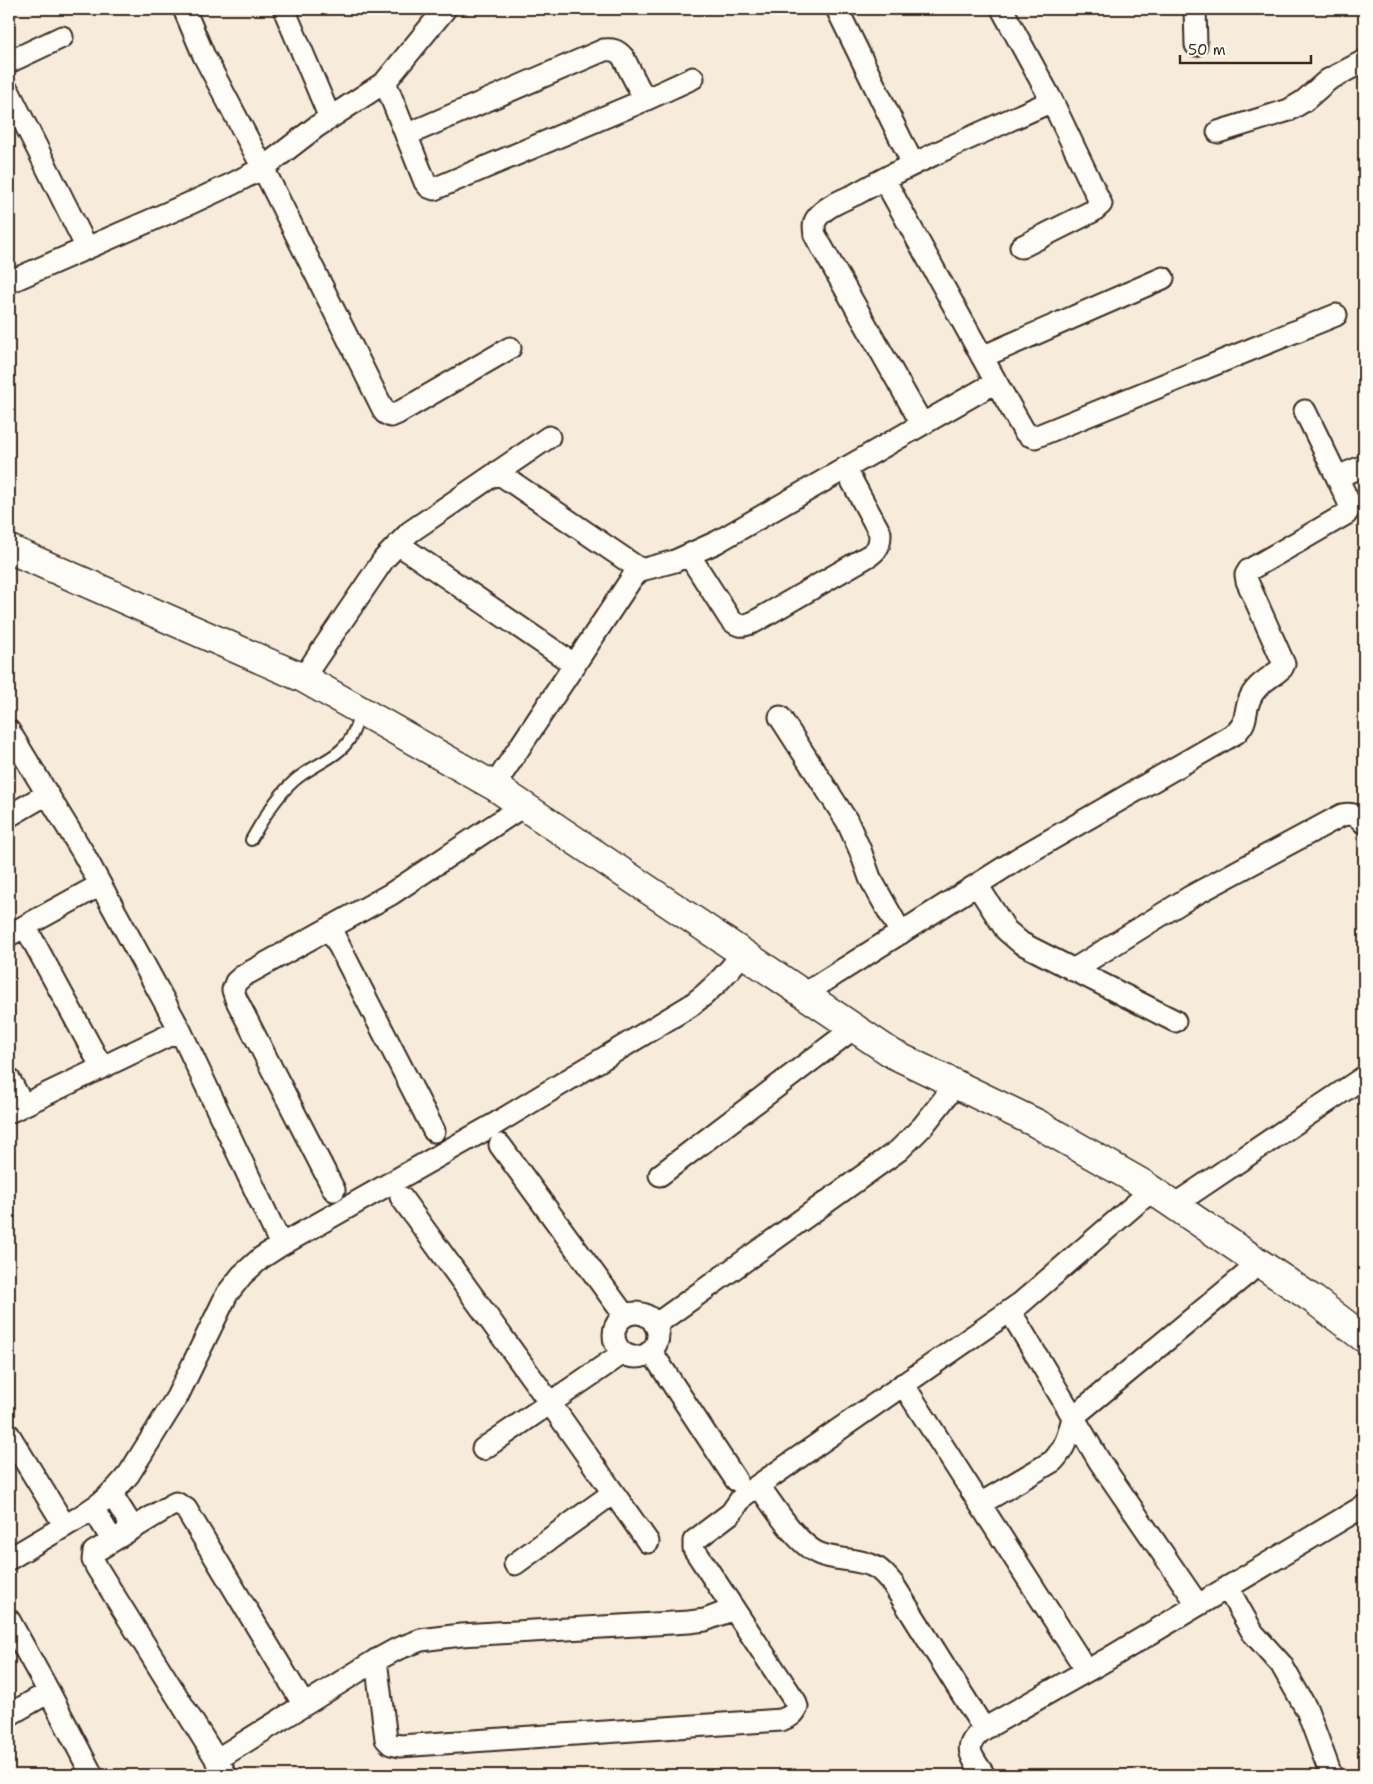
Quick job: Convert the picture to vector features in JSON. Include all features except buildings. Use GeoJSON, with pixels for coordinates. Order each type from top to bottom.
{"type":"FeatureCollection","features":[{"type":"Feature","properties":{"kind":"street"},"geometry":{"type":"LineString","coordinates":[[184,9],[204,56],[385,413],[391,416],[398,413],[510,348]]}},
{"type":"Feature","properties":{"kind":"street"},"geometry":{"type":"LineString","coordinates":[[284,9],[330,118]]}},
{"type":"Feature","properties":{"kind":"street"},"geometry":{"type":"LineString","coordinates":[[9,282],[232,184],[262,168],[330,118],[385,82],[445,9]]}},
{"type":"Feature","properties":{"kind":"street"},"geometry":{"type":"LineString","coordinates":[[837,9],[913,164]]}},
{"type":"Feature","properties":{"kind":"street"},"geometry":{"type":"LineString","coordinates":[[1002,9],[1052,101],[1101,204],[1093,212],[1021,248]]}},
{"type":"Feature","properties":{"kind":"street"},"geometry":{"type":"LineString","coordinates":[[1195,9],[1196,45]]}},
{"type":"Feature","properties":{"kind":"street"},"geometry":{"type":"LineString","coordinates":[[9,62],[62,37]]}},
{"type":"Feature","properties":{"kind":"street"},"geometry":{"type":"LineString","coordinates":[[406,135],[595,54],[611,49],[623,57],[645,100]]}},
{"type":"Feature","properties":{"kind":"street"},"geometry":{"type":"LineString","coordinates":[[1218,132],[1289,110],[1304,101],[1328,80],[1364,62]]}},
{"type":"Feature","properties":{"kind":"street"},"geometry":{"type":"LineString","coordinates":[[385,82],[425,182],[434,189],[645,100],[692,78]]}},
{"type":"Feature","properties":{"kind":"street"},"geometry":{"type":"LineString","coordinates":[[9,92],[87,248]]}},
{"type":"Feature","properties":{"kind":"street"},"geometry":{"type":"LineString","coordinates":[[922,424],[815,236],[813,226],[816,219],[824,211],[884,179],[1052,101]]}},
{"type":"Feature","properties":{"kind":"street"},"geometry":{"type":"LineString","coordinates":[[884,179],[1024,431],[1035,437],[1336,315]]}},
{"type":"Feature","properties":{"kind":"street"},"geometry":{"type":"LineString","coordinates":[[982,357],[1163,278]]}},
{"type":"Feature","properties":{"kind":"street"},"geometry":{"type":"LineString","coordinates":[[494,786],[632,578],[641,570],[675,561],[717,542],[996,382]]}},
{"type":"Feature","properties":{"kind":"street"},"geometry":{"type":"LineString","coordinates":[[804,994],[1019,858],[1227,738],[1242,726],[1246,719],[1249,701],[1253,694],[1260,685],[1282,668],[1284,664],[1246,575],[1249,570],[1346,514],[1350,505],[1305,411]]}},
{"type":"Feature","properties":{"kind":"street"},"geometry":{"type":"LineString","coordinates":[[303,678],[384,559],[410,532],[550,437]]}},
{"type":"Feature","properties":{"kind":"street"},"geometry":{"type":"LineString","coordinates":[[1337,476],[1364,466]]}},
{"type":"Feature","properties":{"kind":"street"},"geometry":{"type":"LineString","coordinates":[[689,554],[730,619],[736,625],[744,626],[754,622],[877,550],[880,542],[880,533],[845,468]]}},
{"type":"Feature","properties":{"kind":"street"},"geometry":{"type":"LineString","coordinates":[[497,472],[641,570]]}},
{"type":"Feature","properties":{"kind":"street"},"geometry":{"type":"LineString","coordinates":[[398,544],[575,665]]}},
{"type":"Feature","properties":{"kind":"street"},"geometry":{"type":"LineString","coordinates":[[9,549],[303,678],[494,786],[893,1054],[1036,1124],[1152,1190],[1314,1300],[1364,1338]]}},
{"type":"Feature","properties":{"kind":"street"},"geometry":{"type":"LineString","coordinates":[[780,717],[846,821],[860,850],[870,878],[900,933]]}},
{"type":"Feature","properties":{"kind":"street"},"geometry":{"type":"LineString","coordinates":[[10,735],[82,852],[180,1030],[281,1245]]}},
{"type":"Feature","properties":{"kind":"street"},"geometry":{"type":"LineString","coordinates":[[9,816],[47,794]]}},
{"type":"Feature","properties":{"kind":"street"},"geometry":{"type":"LineString","coordinates":[[334,1190],[233,990],[236,982],[243,976],[391,894],[523,806]]}},
{"type":"Feature","properties":{"kind":"street"},"geometry":{"type":"LineString","coordinates":[[1074,970],[1190,897],[1342,815],[1356,816],[1364,823]]}},
{"type":"Feature","properties":{"kind":"street"},"geometry":{"type":"LineString","coordinates":[[100,885],[17,931],[101,1066]]}},
{"type":"Feature","properties":{"kind":"street"},"geometry":{"type":"LineString","coordinates":[[977,885],[1006,930],[1021,943],[1175,1021]]}},
{"type":"Feature","properties":{"kind":"street"},"geometry":{"type":"LineString","coordinates":[[330,928],[434,1132]]}},
{"type":"Feature","properties":{"kind":"street"},"geometry":{"type":"LineString","coordinates":[[9,1559],[93,1508],[112,1493],[130,1474],[177,1398],[227,1294],[242,1275],[261,1258],[495,1124],[690,1006],[717,985],[743,953]]}},
{"type":"Feature","properties":{"kind":"street"},"geometry":{"type":"LineString","coordinates":[[660,1175],[854,1028]]}},
{"type":"Feature","properties":{"kind":"street"},"geometry":{"type":"LineString","coordinates":[[9,1079],[16,1108],[180,1030]]}},
{"type":"Feature","properties":{"kind":"street"},"geometry":{"type":"LineString","coordinates":[[1174,1205],[1364,1077]]}},
{"type":"Feature","properties":{"kind":"street"},"geometry":{"type":"LineString","coordinates":[[655,1325],[899,1150],[924,1126],[956,1084]]}},
{"type":"Feature","properties":{"kind":"street"},"geometry":{"type":"LineString","coordinates":[[500,1145],[625,1316]]}},
{"type":"Feature","properties":{"kind":"street"},"geometry":{"type":"LineString","coordinates":[[376,1660],[386,1739],[391,1744],[400,1746],[771,1720],[790,1717],[795,1713],[797,1707],[794,1701],[693,1545],[697,1538],[731,1513],[743,1496],[1021,1303],[1152,1190]]}},
{"type":"Feature","properties":{"kind":"street"},"geometry":{"type":"LineString","coordinates":[[401,1197],[648,1542]]}},
{"type":"Feature","properties":{"kind":"street"},"geometry":{"type":"LineString","coordinates":[[980,1504],[1053,1461],[1067,1442],[1073,1416],[1260,1263]]}},
{"type":"Feature","properties":{"kind":"street"},"geometry":{"type":"LineString","coordinates":[[1010,1311],[1100,1462],[1198,1605]]}},
{"type":"Feature","properties":{"kind":"street"},"geometry":{"type":"LineString","coordinates":[[632,1314],[645,1316],[655,1325],[657,1338],[651,1351],[638,1357],[623,1353],[618,1348],[614,1334],[616,1326],[625,1316],[632,1314]]}},
{"type":"Feature","properties":{"kind":"street"},"geometry":{"type":"LineString","coordinates":[[651,1351],[736,1480]]}},
{"type":"Feature","properties":{"kind":"street"},"geometry":{"type":"LineString","coordinates":[[483,1449],[623,1353]]}},
{"type":"Feature","properties":{"kind":"street"},"geometry":{"type":"LineString","coordinates":[[903,1384],[1087,1671]]}},
{"type":"Feature","properties":{"kind":"street"},"geometry":{"type":"LineString","coordinates":[[9,1435],[65,1526]]}},
{"type":"Feature","properties":{"kind":"street"},"geometry":{"type":"LineString","coordinates":[[759,1486],[795,1534],[819,1554],[863,1562],[877,1568],[894,1584],[984,1729]]}},
{"type":"Feature","properties":{"kind":"street"},"geometry":{"type":"LineString","coordinates":[[112,1493],[133,1528]]}},
{"type":"Feature","properties":{"kind":"street"},"geometry":{"type":"LineString","coordinates":[[515,1564],[613,1493]]}},
{"type":"Feature","properties":{"kind":"street"},"geometry":{"type":"LineString","coordinates":[[304,1705],[186,1509],[176,1503],[94,1552],[97,1568],[221,1767],[304,1705],[376,1660],[397,1649],[421,1640],[461,1635],[689,1622],[705,1620],[734,1610]]}},
{"type":"Feature","properties":{"kind":"street"},"geometry":{"type":"LineString","coordinates":[[984,1775],[969,1752],[970,1743],[984,1729],[1087,1671],[1364,1506]]}},
{"type":"Feature","properties":{"kind":"street"},"geometry":{"type":"LineString","coordinates":[[93,1508],[112,1540]]}},
{"type":"Feature","properties":{"kind":"street"},"geometry":{"type":"LineString","coordinates":[[1227,1587],[1253,1633],[1281,1664],[1306,1710],[1331,1775]]}},
{"type":"Feature","properties":{"kind":"street"},"geometry":{"type":"LineString","coordinates":[[9,1620],[92,1775]]}},
{"type":"Feature","properties":{"kind":"street"},"geometry":{"type":"LineString","coordinates":[[9,1715],[49,1692]]}},
{"type":"Feature","properties":{"kind":"lane"},"geometry":{"type":"LineString","coordinates":[[251,840],[264,817],[293,782],[342,748],[351,737],[361,711]]}}]}
